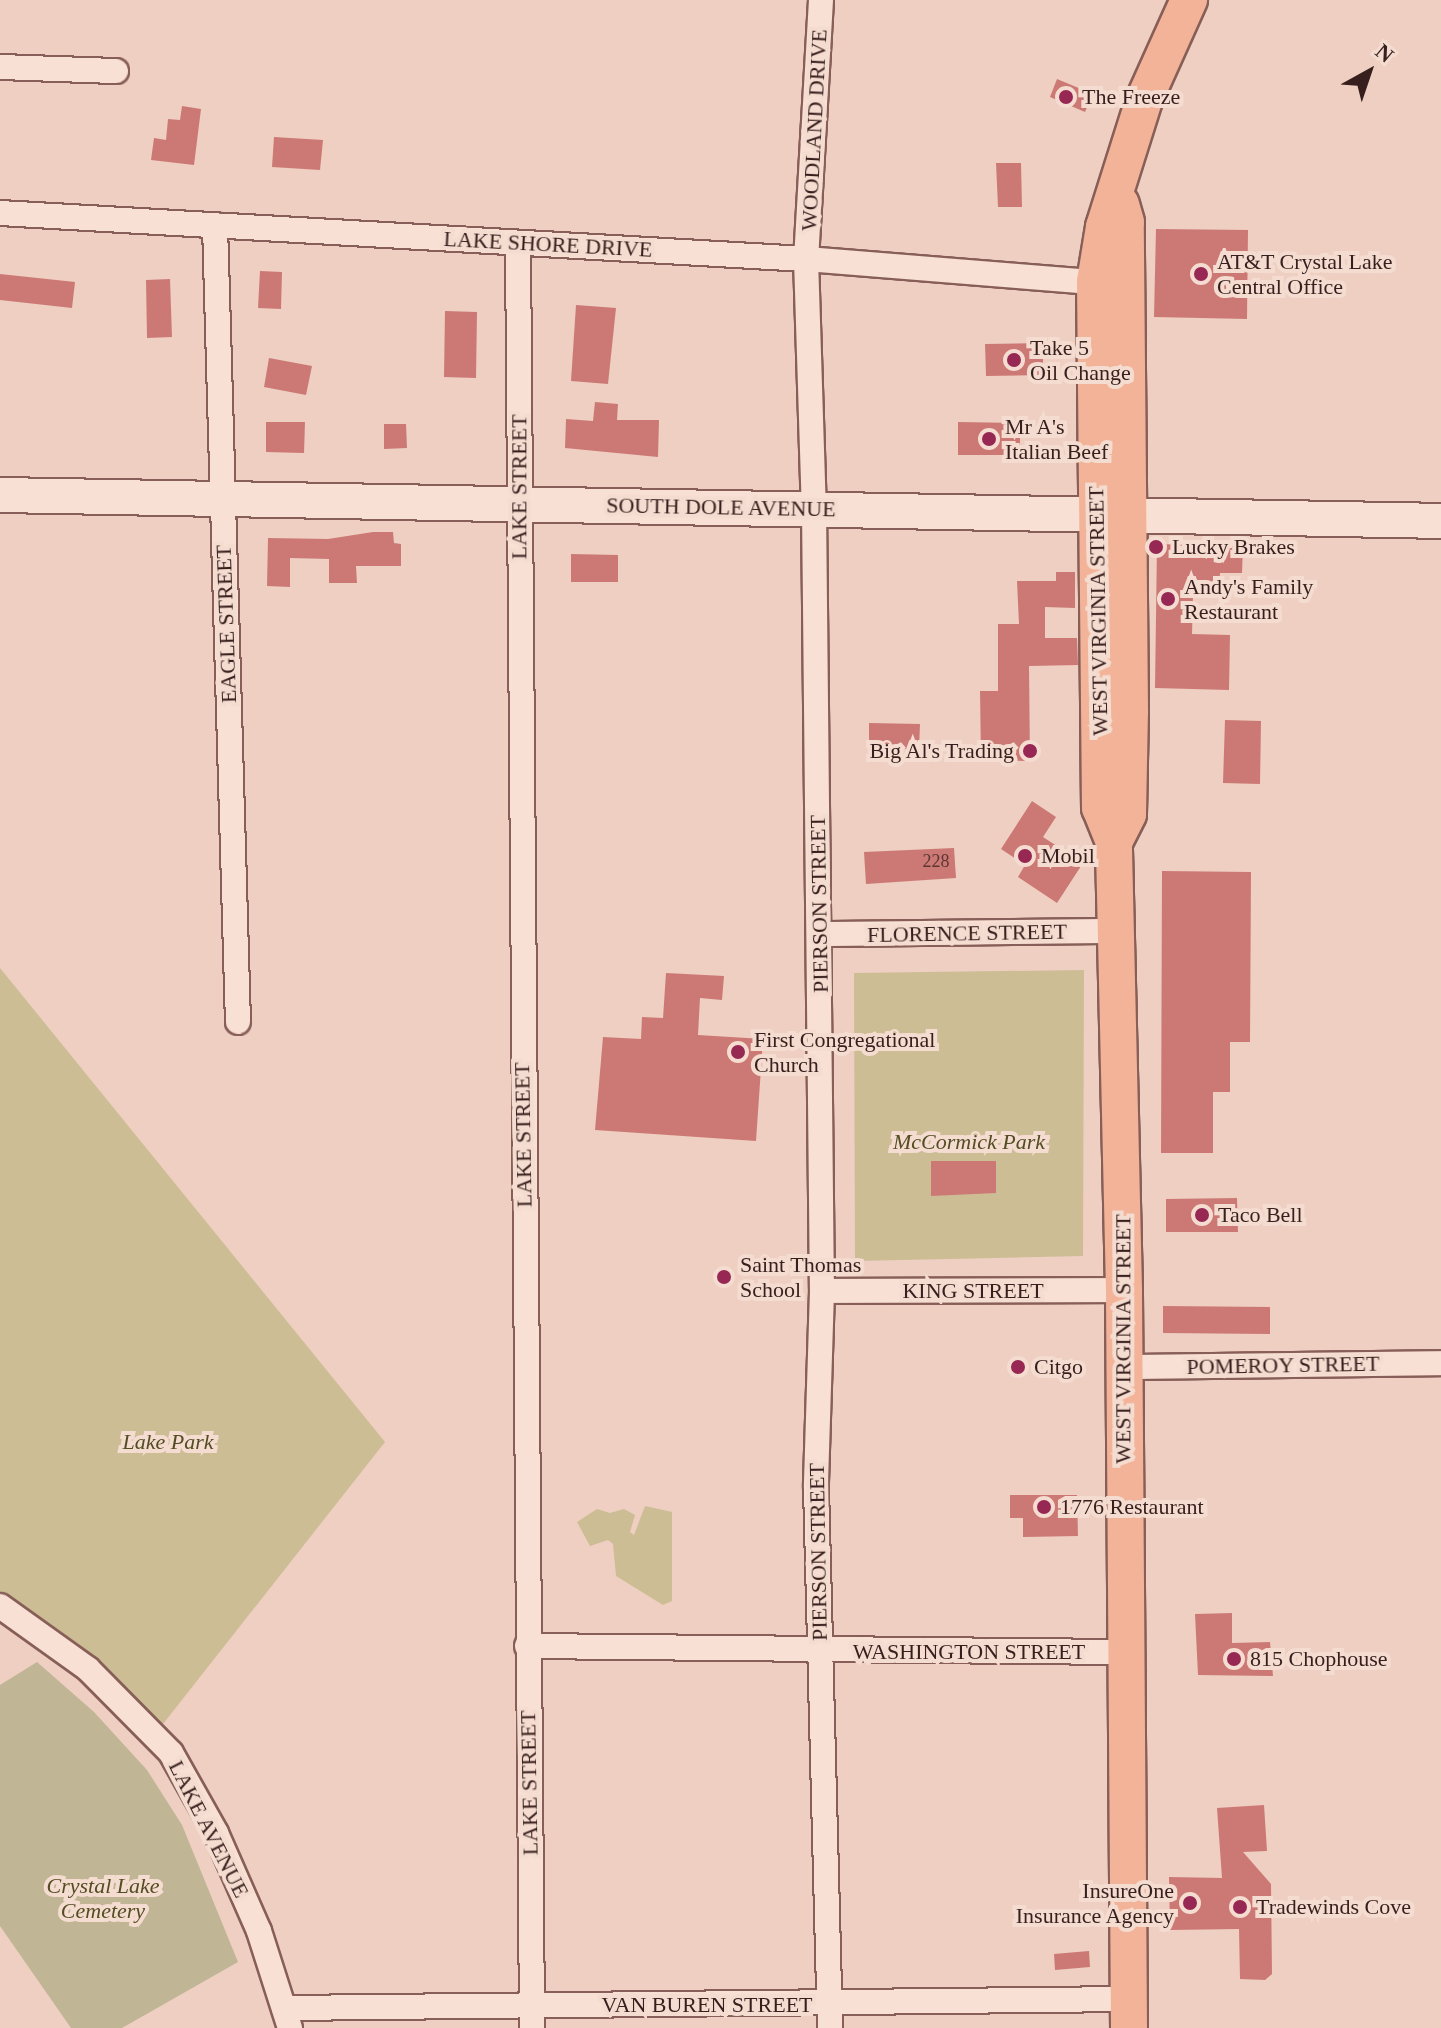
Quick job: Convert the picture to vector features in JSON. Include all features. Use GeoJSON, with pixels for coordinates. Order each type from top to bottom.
{"type":"FeatureCollection","features":[{"type":"Feature","properties":{"kind":"main road","name":"WEST VIRGINIA STREET"},"geometry":{"type":"LineString","coordinates":[[1129,2014],[1123,1652],[1124,1290],[1114,842],[1128,814],[1115,712],[1110,284],[1104,227],[1118,193],[1144,100],[1189,0]]}},
{"type":"Feature","properties":{"kind":"street","name":"WOODLAND DRIVE"},"geometry":{"type":"LineString","coordinates":[[806,259],[821,0]]}},
{"type":"Feature","properties":{"kind":"street"},"geometry":{"type":"LineString","coordinates":[[0,67],[116,71]]}},
{"type":"Feature","properties":{"kind":"street","name":"LAKE SHORE DRIVE"},"geometry":{"type":"LineString","coordinates":[[0,213],[806,259],[1110,284]]}},
{"type":"Feature","properties":{"kind":"street","name":"EAGLE STREET"},"geometry":{"type":"LineString","coordinates":[[215,225],[238,1022]]}},
{"type":"Feature","properties":{"kind":"street","name":"LAKE STREET"},"geometry":{"type":"LineString","coordinates":[[518,243],[532,2028]]}},
{"type":"Feature","properties":{"kind":"street","name":"PIERSON STREET"},"geometry":{"type":"LineString","coordinates":[[806,259],[814,507],[822,1291],[816,1487],[830,2017]]}},
{"type":"Feature","properties":{"kind":"street","name":"SOUTH DOLE AVENUE"},"geometry":{"type":"LineString","coordinates":[[0,495],[814,507],[1441,521]]}},
{"type":"Feature","properties":{"kind":"street","name":"FLORENCE STREET"},"geometry":{"type":"LineString","coordinates":[[819,934],[1115,931]]}},
{"type":"Feature","properties":{"kind":"street","name":"KING STREET"},"geometry":{"type":"LineString","coordinates":[[822,1291],[1124,1290]]}},
{"type":"Feature","properties":{"kind":"street","name":"POMEROY STREET"},"geometry":{"type":"LineString","coordinates":[[1124,1367],[1441,1363]]}},
{"type":"Feature","properties":{"kind":"street","name":"LAKE AVENUE"},"geometry":{"type":"LineString","coordinates":[[0,1606],[106,1684],[171,1753],[216,1833],[253,1917],[287,2018]]}},
{"type":"Feature","properties":{"kind":"street","name":"WASHINGTON STREET"},"geometry":{"type":"LineString","coordinates":[[527,1646],[819,1652],[1123,1652]]}},
{"type":"Feature","properties":{"kind":"street","name":"VAN BUREN STREET"},"geometry":{"type":"LineString","coordinates":[[287,2018],[532,2003],[830,2017],[1129,2014]]}},
{"type":"Feature","properties":{"kind":"green space","name":"Lake Park"},"geometry":{"type":"Polygon","coordinates":[[[0,968],[385,1442],[163,1724],[0,1593],[0,968]]]}},
{"type":"Feature","properties":{"kind":"green space","name":"McCormick Park"},"geometry":{"type":"Polygon","coordinates":[[[1084,970],[1083,1256],[855,1261],[854,973],[1084,970]]]}},
{"type":"Feature","properties":{"kind":"green space"},"geometry":{"type":"Polygon","coordinates":[[[645,1506],[672,1512],[672,1601],[663,1605],[616,1576],[613,1544],[608,1540],[590,1546],[577,1522],[597,1509],[610,1513],[624,1509],[635,1515],[630,1532],[634,1535],[645,1506]]]}},
{"type":"Feature","properties":{"kind":"green space","name":"Crystal Lake Cemetery"},"geometry":{"type":"Polygon","coordinates":[[[37,1662],[94,1712],[147,1770],[182,1825],[238,1962],[122,2028],[71,2028],[0,1926],[0,1685],[37,1662]]]}},
{"type":"Feature","properties":{"kind":"building"},"geometry":{"type":"Polygon","coordinates":[[[1057,79],[1093,94],[1085,112],[1050,97],[1057,79]]]}},
{"type":"Feature","properties":{"kind":"building"},"geometry":{"type":"Polygon","coordinates":[[[182,106],[201,109],[194,165],[151,160],[154,138],[166,140],[168,119],[180,120],[182,106]]]}},
{"type":"Feature","properties":{"kind":"building"},"geometry":{"type":"Polygon","coordinates":[[[274,137],[323,140],[320,170],[272,167],[274,137]]]}},
{"type":"Feature","properties":{"kind":"building"},"geometry":{"type":"Polygon","coordinates":[[[996,163],[1021,163],[1022,207],[998,207],[996,163]]]}},
{"type":"Feature","properties":{"kind":"building","name":"AT&T Crystal Lake Central Office"},"geometry":{"type":"Polygon","coordinates":[[[1156,229],[1248,230],[1247,319],[1154,317],[1156,229]]]}},
{"type":"Feature","properties":{"kind":"building"},"geometry":{"type":"Polygon","coordinates":[[[260,271],[282,272],[281,309],[258,308],[260,271]]]}},
{"type":"Feature","properties":{"kind":"building"},"geometry":{"type":"Polygon","coordinates":[[[0,274],[75,282],[72,308],[0,300],[0,274]]]}},
{"type":"Feature","properties":{"kind":"building"},"geometry":{"type":"Polygon","coordinates":[[[170,279],[172,337],[147,338],[146,280],[170,279]]]}},
{"type":"Feature","properties":{"kind":"building"},"geometry":{"type":"Polygon","coordinates":[[[576,305],[616,308],[608,384],[571,381],[576,305]]]}},
{"type":"Feature","properties":{"kind":"building"},"geometry":{"type":"Polygon","coordinates":[[[445,311],[477,312],[476,378],[444,377],[445,311]]]}},
{"type":"Feature","properties":{"kind":"building","name":"Take 5 Oil Change"},"geometry":{"type":"Polygon","coordinates":[[[1043,343],[1043,375],[986,376],[985,344],[1043,343]]]}},
{"type":"Feature","properties":{"kind":"building"},"geometry":{"type":"Polygon","coordinates":[[[269,358],[312,366],[306,395],[264,387],[269,358]]]}},
{"type":"Feature","properties":{"kind":"building"},"geometry":{"type":"Polygon","coordinates":[[[595,402],[618,404],[617,420],[659,420],[658,457],[565,448],[566,419],[593,421],[595,402]]]}},
{"type":"Feature","properties":{"kind":"building"},"geometry":{"type":"Polygon","coordinates":[[[266,422],[305,422],[304,453],[266,452],[266,422]]]}},
{"type":"Feature","properties":{"kind":"building","name":"Mr A's Italian Beef"},"geometry":{"type":"Polygon","coordinates":[[[958,422],[1020,423],[1020,455],[958,455],[958,422]]]}},
{"type":"Feature","properties":{"kind":"building"},"geometry":{"type":"Polygon","coordinates":[[[384,424],[406,424],[407,448],[384,449],[384,424]]]}},
{"type":"Feature","properties":{"kind":"building"},"geometry":{"type":"Polygon","coordinates":[[[393,532],[394,543],[401,544],[401,566],[356,566],[357,583],[329,583],[329,559],[290,558],[290,587],[267,586],[268,538],[328,539],[393,532]]]}},
{"type":"Feature","properties":{"kind":"building"},"geometry":{"type":"Polygon","coordinates":[[[1157,544],[1243,546],[1242,573],[1220,573],[1219,594],[1193,594],[1192,634],[1230,635],[1229,690],[1155,688],[1157,544]]]}},
{"type":"Feature","properties":{"kind":"building"},"geometry":{"type":"Polygon","coordinates":[[[571,554],[618,555],[618,582],[571,582],[571,554]]]}},
{"type":"Feature","properties":{"kind":"building"},"geometry":{"type":"Polygon","coordinates":[[[1056,572],[1075,572],[1075,608],[1045,607],[1045,638],[1077,638],[1078,665],[1029,666],[1030,761],[981,760],[980,691],[998,691],[998,624],[1019,624],[1017,581],[1056,581],[1056,572]]]}},
{"type":"Feature","properties":{"kind":"building"},"geometry":{"type":"Polygon","coordinates":[[[1225,720],[1261,721],[1260,784],[1223,783],[1225,720]]]}},
{"type":"Feature","properties":{"kind":"building"},"geometry":{"type":"Polygon","coordinates":[[[869,723],[920,724],[919,749],[869,749],[869,723]]]}},
{"type":"Feature","properties":{"kind":"building"},"geometry":{"type":"Polygon","coordinates":[[[1032,801],[1056,817],[1043,837],[1083,863],[1057,903],[1018,877],[1025,865],[1001,849],[1032,801]]]}},
{"type":"Feature","properties":{"kind":"building"},"geometry":{"type":"Polygon","coordinates":[[[954,848],[956,878],[866,884],[864,852],[954,848]]]}},
{"type":"Feature","properties":{"kind":"building"},"geometry":{"type":"Polygon","coordinates":[[[1162,871],[1251,872],[1250,1042],[1230,1042],[1230,1092],[1213,1092],[1213,1153],[1161,1153],[1162,871]]]}},
{"type":"Feature","properties":{"kind":"building"},"geometry":{"type":"Polygon","coordinates":[[[666,973],[724,976],[722,1000],[700,998],[698,1035],[763,1039],[756,1141],[595,1130],[603,1037],[641,1039],[642,1017],[663,1018],[666,973]]]}},
{"type":"Feature","properties":{"kind":"building"},"geometry":{"type":"Polygon","coordinates":[[[931,1161],[996,1161],[996,1193],[931,1196],[931,1161]]]}},
{"type":"Feature","properties":{"kind":"building","name":"Taco Bell"},"geometry":{"type":"Polygon","coordinates":[[[1237,1198],[1238,1232],[1166,1232],[1166,1199],[1237,1198]]]}},
{"type":"Feature","properties":{"kind":"building"},"geometry":{"type":"Polygon","coordinates":[[[1163,1306],[1270,1307],[1270,1334],[1163,1333],[1163,1306]]]}},
{"type":"Feature","properties":{"kind":"building","name":"1776 Restaurant"},"geometry":{"type":"Polygon","coordinates":[[[1010,1495],[1077,1495],[1078,1536],[1023,1537],[1023,1518],[1010,1518],[1010,1495]]]}},
{"type":"Feature","properties":{"kind":"building","name":"815 Chophouse"},"geometry":{"type":"Polygon","coordinates":[[[1232,1613],[1232,1643],[1270,1642],[1273,1676],[1198,1675],[1195,1614],[1232,1613]]]}},
{"type":"Feature","properties":{"kind":"building"},"geometry":{"type":"Polygon","coordinates":[[[1264,1805],[1267,1851],[1243,1852],[1271,1884],[1272,1974],[1265,1980],[1240,1979],[1239,1929],[1170,1930],[1169,1877],[1222,1878],[1217,1808],[1264,1805]]]}},
{"type":"Feature","properties":{"kind":"building"},"geometry":{"type":"Polygon","coordinates":[[[1089,1951],[1090,1967],[1055,1970],[1054,1954],[1089,1951]]]}},
{"type":"Feature","properties":{"kind":"place","name":"The Freeze"},"geometry":{"type":"Point","coordinates":[1066,97]}},
{"type":"Feature","properties":{"kind":"place","name":"AT&T Crystal Lake Central Office"},"geometry":{"type":"Point","coordinates":[1201,274]}},
{"type":"Feature","properties":{"kind":"place","name":"Take 5 Oil Change"},"geometry":{"type":"Point","coordinates":[1014,360]}},
{"type":"Feature","properties":{"kind":"place","name":"Mr A's Italian Beef"},"geometry":{"type":"Point","coordinates":[989,439]}},
{"type":"Feature","properties":{"kind":"place","name":"Lucky Brakes"},"geometry":{"type":"Point","coordinates":[1156,547]}},
{"type":"Feature","properties":{"kind":"place","name":"Andy's Family Restaurant"},"geometry":{"type":"Point","coordinates":[1168,599]}},
{"type":"Feature","properties":{"kind":"place","name":"Big Al's Trading"},"geometry":{"type":"Point","coordinates":[1030,751]}},
{"type":"Feature","properties":{"kind":"place","name":"Mobil"},"geometry":{"type":"Point","coordinates":[1025,856]}},
{"type":"Feature","properties":{"kind":"place","name":"First Congregational Church"},"geometry":{"type":"Point","coordinates":[738,1052]}},
{"type":"Feature","properties":{"kind":"place","name":"Taco Bell"},"geometry":{"type":"Point","coordinates":[1202,1215]}},
{"type":"Feature","properties":{"kind":"place","name":"Saint Thomas School"},"geometry":{"type":"Point","coordinates":[724,1277]}},
{"type":"Feature","properties":{"kind":"place","name":"Citgo"},"geometry":{"type":"Point","coordinates":[1018,1367]}},
{"type":"Feature","properties":{"kind":"place","name":"1776 Restaurant"},"geometry":{"type":"Point","coordinates":[1044,1507]}},
{"type":"Feature","properties":{"kind":"place","name":"815 Chophouse"},"geometry":{"type":"Point","coordinates":[1234,1659]}},
{"type":"Feature","properties":{"kind":"place","name":"InsureOne Insurance Agency"},"geometry":{"type":"Point","coordinates":[1190,1903]}},
{"type":"Feature","properties":{"kind":"place","name":"Tradewinds Cove"},"geometry":{"type":"Point","coordinates":[1240,1907]}}]}
